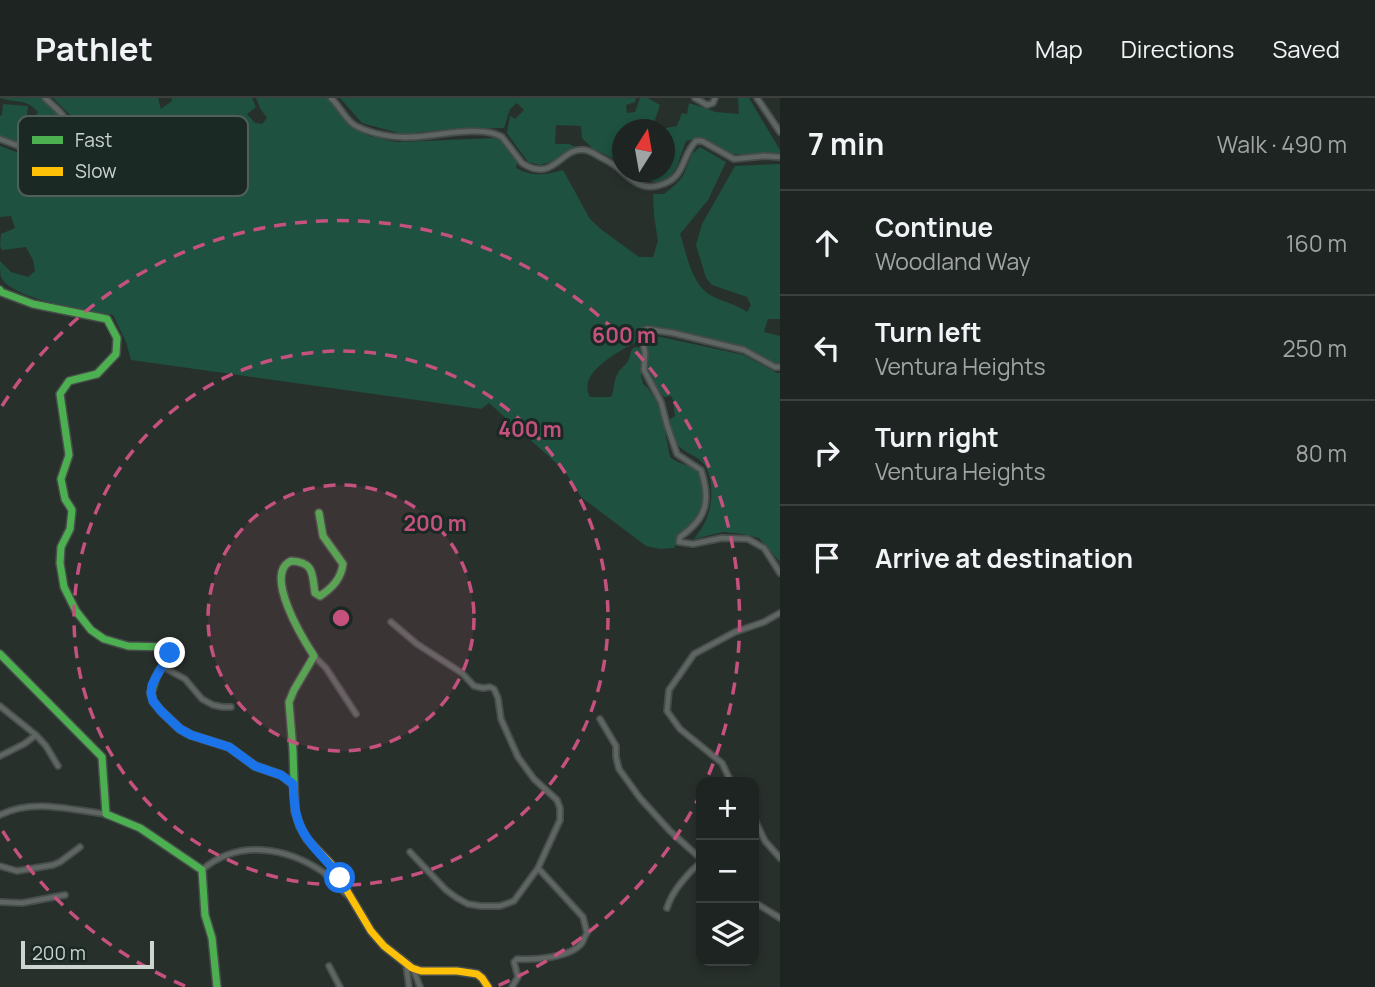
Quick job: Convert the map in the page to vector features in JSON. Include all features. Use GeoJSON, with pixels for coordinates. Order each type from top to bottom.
{"type":"FeatureCollection","features":[{"type":"Feature","properties":{"kind":"street"},"geometry":{"type":"LineString","coordinates":[[46,98],[64,116]]}},
{"type":"Feature","properties":{"kind":"street"},"geometry":{"type":"LineString","coordinates":[[331,98],[355,125],[381,134],[411,138],[471,132],[497,134],[522,163],[541,170],[554,165],[572,152],[587,150],[616,167],[632,181],[645,186],[659,186],[674,178],[682,169],[691,146],[696,141],[702,141],[734,159],[780,157]]}},
{"type":"Feature","properties":{"kind":"street"},"geometry":{"type":"LineString","coordinates":[[695,98],[707,105],[713,103],[715,98]]}},
{"type":"Feature","properties":{"kind":"street"},"geometry":{"type":"LineString","coordinates":[[757,98],[780,132]]}},
{"type":"Feature","properties":{"kind":"street"},"geometry":{"type":"LineString","coordinates":[[0,139],[18,146]]}},
{"type":"Feature","properties":{"kind":"street"},"geometry":{"type":"LineString","coordinates":[[0,290],[33,304],[107,319],[117,338],[116,354],[97,374],[68,381],[60,394],[69,456],[61,479],[65,499],[72,510],[70,529],[61,547],[60,563],[64,587],[76,611],[91,630],[104,639],[128,646],[166,647],[170,653],[156,677],[151,693],[153,701],[171,721],[191,735],[229,747],[255,766],[281,775],[293,784]]}},
{"type":"Feature","properties":{"kind":"street"},"geometry":{"type":"LineString","coordinates":[[780,367],[775,367],[744,350],[673,333],[647,329],[641,332],[645,353],[644,370],[661,402],[677,454],[701,470],[706,487],[703,512],[694,528],[680,537],[679,542],[693,544],[722,538],[748,539],[764,548],[780,573]]}},
{"type":"Feature","properties":{"kind":"street"},"geometry":{"type":"LineString","coordinates":[[319,513],[323,536],[342,561],[342,573],[320,596],[314,593],[312,572],[307,566],[286,562],[282,568],[285,596],[296,628],[356,714]]}},
{"type":"Feature","properties":{"kind":"street"},"geometry":{"type":"LineString","coordinates":[[729,777],[722,763],[680,729],[667,711],[669,690],[694,654],[735,632],[780,613]]}},
{"type":"Feature","properties":{"kind":"street"},"geometry":{"type":"LineString","coordinates":[[391,622],[417,644],[462,673],[474,686],[494,689],[501,719],[518,757],[534,779],[557,800],[560,808],[560,820],[538,868],[514,901],[500,906],[468,904],[446,890],[410,852]]}},
{"type":"Feature","properties":{"kind":"street"},"geometry":{"type":"LineString","coordinates":[[0,654],[102,757],[106,814]]}},
{"type":"Feature","properties":{"kind":"street"},"geometry":{"type":"LineString","coordinates":[[314,656],[290,697],[295,811],[300,826],[307,839],[331,864],[371,931],[384,946],[421,971],[477,974],[488,987]]}},
{"type":"Feature","properties":{"kind":"street"},"geometry":{"type":"LineString","coordinates":[[163,667],[185,679],[202,699],[223,708],[231,707]]}},
{"type":"Feature","properties":{"kind":"street"},"geometry":{"type":"LineString","coordinates":[[0,706],[36,735],[58,766]]}},
{"type":"Feature","properties":{"kind":"street"},"geometry":{"type":"LineString","coordinates":[[600,719],[616,746],[619,769],[640,798],[696,856]]}},
{"type":"Feature","properties":{"kind":"street"},"geometry":{"type":"LineString","coordinates":[[0,756],[36,735]]}},
{"type":"Feature","properties":{"kind":"street"},"geometry":{"type":"LineString","coordinates":[[0,815],[38,806],[106,814],[140,828],[202,870]]}},
{"type":"Feature","properties":{"kind":"street"},"geometry":{"type":"LineString","coordinates":[[759,828],[765,841],[780,858]]}},
{"type":"Feature","properties":{"kind":"street"},"geometry":{"type":"LineString","coordinates":[[0,866],[17,871],[53,865],[79,847]]}},
{"type":"Feature","properties":{"kind":"street"},"geometry":{"type":"LineString","coordinates":[[202,870],[218,858],[248,848],[263,849],[312,866],[351,898]]}},
{"type":"Feature","properties":{"kind":"street"},"geometry":{"type":"LineString","coordinates":[[667,908],[670,899],[696,866]]}},
{"type":"Feature","properties":{"kind":"street"},"geometry":{"type":"LineString","coordinates":[[512,987],[518,977],[514,962],[568,952],[581,944],[587,933],[583,918],[538,868]]}},
{"type":"Feature","properties":{"kind":"street"},"geometry":{"type":"LineString","coordinates":[[202,870],[205,915],[212,938],[217,987]]}},
{"type":"Feature","properties":{"kind":"street"},"geometry":{"type":"LineString","coordinates":[[0,902],[22,903],[65,895]]}},
{"type":"Feature","properties":{"kind":"street"},"geometry":{"type":"LineString","coordinates":[[756,903],[780,918]]}},
{"type":"Feature","properties":{"kind":"street"},"geometry":{"type":"LineString","coordinates":[[409,965],[409,987]]}},
{"type":"Feature","properties":{"kind":"street"},"geometry":{"type":"LineString","coordinates":[[409,965],[420,987]]}},
{"type":"Feature","properties":{"kind":"street"},"geometry":{"type":"LineString","coordinates":[[330,966],[340,987]]}},
{"type":"Feature","properties":{"kind":"green space"},"geometry":{"type":"Polygon","coordinates":[[[0,98],[40,98],[61,116],[35,116],[38,112],[24,103],[0,98]]]}},
{"type":"Feature","properties":{"kind":"green space"},"geometry":{"type":"Polygon","coordinates":[[[53,98],[158,98],[161,109],[172,101],[172,98],[252,98],[256,107],[247,114],[255,123],[262,124],[267,118],[256,98],[326,98],[350,125],[369,136],[396,142],[498,138],[517,163],[516,168],[539,174],[563,170],[590,219],[639,257],[653,257],[658,241],[653,194],[664,194],[675,185],[683,176],[692,154],[700,147],[726,162],[708,200],[680,234],[694,277],[705,291],[747,312],[751,305],[747,297],[712,285],[706,278],[696,245],[702,224],[735,166],[780,164],[780,319],[768,319],[764,332],[780,336],[780,363],[775,363],[746,347],[648,327],[641,330],[640,339],[595,370],[587,388],[590,397],[611,397],[619,371],[628,361],[632,350],[641,348],[643,384],[656,401],[662,416],[670,457],[696,470],[704,484],[703,504],[674,548],[646,546],[581,497],[564,470],[489,403],[481,409],[131,360],[113,315],[35,298],[8,285],[1,277],[0,261],[11,272],[28,277],[35,271],[26,247],[2,250],[0,246],[1,234],[15,228],[11,216],[0,217],[0,146],[18,153],[18,196],[248,196],[248,116],[70,115],[53,98]]]}},
{"type":"Feature","properties":{"kind":"green space"},"geometry":{"type":"Polygon","coordinates":[[[340,98],[636,98],[635,102],[626,105],[627,113],[635,112],[640,98],[648,98],[660,105],[655,119],[612,119],[612,158],[592,148],[582,138],[581,126],[556,125],[555,144],[569,144],[584,151],[540,165],[528,162],[507,133],[510,116],[515,119],[524,110],[517,103],[510,109],[504,128],[402,134],[362,123],[340,98]]]}},
{"type":"Feature","properties":{"kind":"green space"},"geometry":{"type":"Polygon","coordinates":[[[738,98],[749,98],[780,154],[732,154],[703,137],[686,141],[675,169],[675,126],[682,113],[687,114],[689,103],[716,112],[739,114],[738,98]]]}},
{"type":"Feature","properties":{"kind":"green space"},"geometry":{"type":"Polygon","coordinates":[[[3,104],[28,106],[27,115],[18,116],[18,144],[0,137],[3,104]]]}},
{"type":"Feature","properties":{"kind":"green space"},"geometry":{"type":"Polygon","coordinates":[[[653,337],[744,355],[780,373],[780,562],[759,538],[723,532],[694,539],[708,513],[711,481],[701,461],[682,449],[673,436],[670,419],[675,416],[673,400],[671,396],[664,397],[658,389],[647,365],[645,341],[653,337]]]}},
{"type":"Feature","properties":{"kind":"traffic: fast"},"geometry":{"type":"LineString","coordinates":[[0,290],[33,304],[107,319],[117,338],[116,354],[97,374],[69,381],[60,394],[69,455],[61,479],[65,499],[72,510],[70,529],[61,547],[60,563],[64,587],[76,611],[91,630],[104,639],[128,646],[166,647],[170,650],[151,693],[153,701],[161,711],[180,729],[229,747],[255,766],[281,775],[293,784]]}},
{"type":"Feature","properties":{"kind":"traffic: fast"},"geometry":{"type":"LineString","coordinates":[[300,826],[295,811],[289,702],[314,656],[288,607],[281,579],[283,568],[291,561],[308,567],[315,593],[320,596],[338,579],[343,564],[323,536],[319,513]]}},
{"type":"Feature","properties":{"kind":"traffic: fast"},"geometry":{"type":"LineString","coordinates":[[0,654],[102,757],[106,814],[140,828],[202,870],[205,915],[212,938],[217,987]]}},
{"type":"Feature","properties":{"kind":"traffic: slow"},"geometry":{"type":"LineString","coordinates":[[300,826],[307,839],[331,864],[371,931],[384,946],[412,968],[421,971],[477,974],[488,987]]}},
{"type":"Feature","properties":{"kind":"route"},"geometry":{"type":"LineString","coordinates":[[170,653],[152,685],[153,701],[180,729],[229,747],[255,766],[281,775],[293,784],[295,811],[300,826],[307,839],[331,864],[340,878]]}}]}
